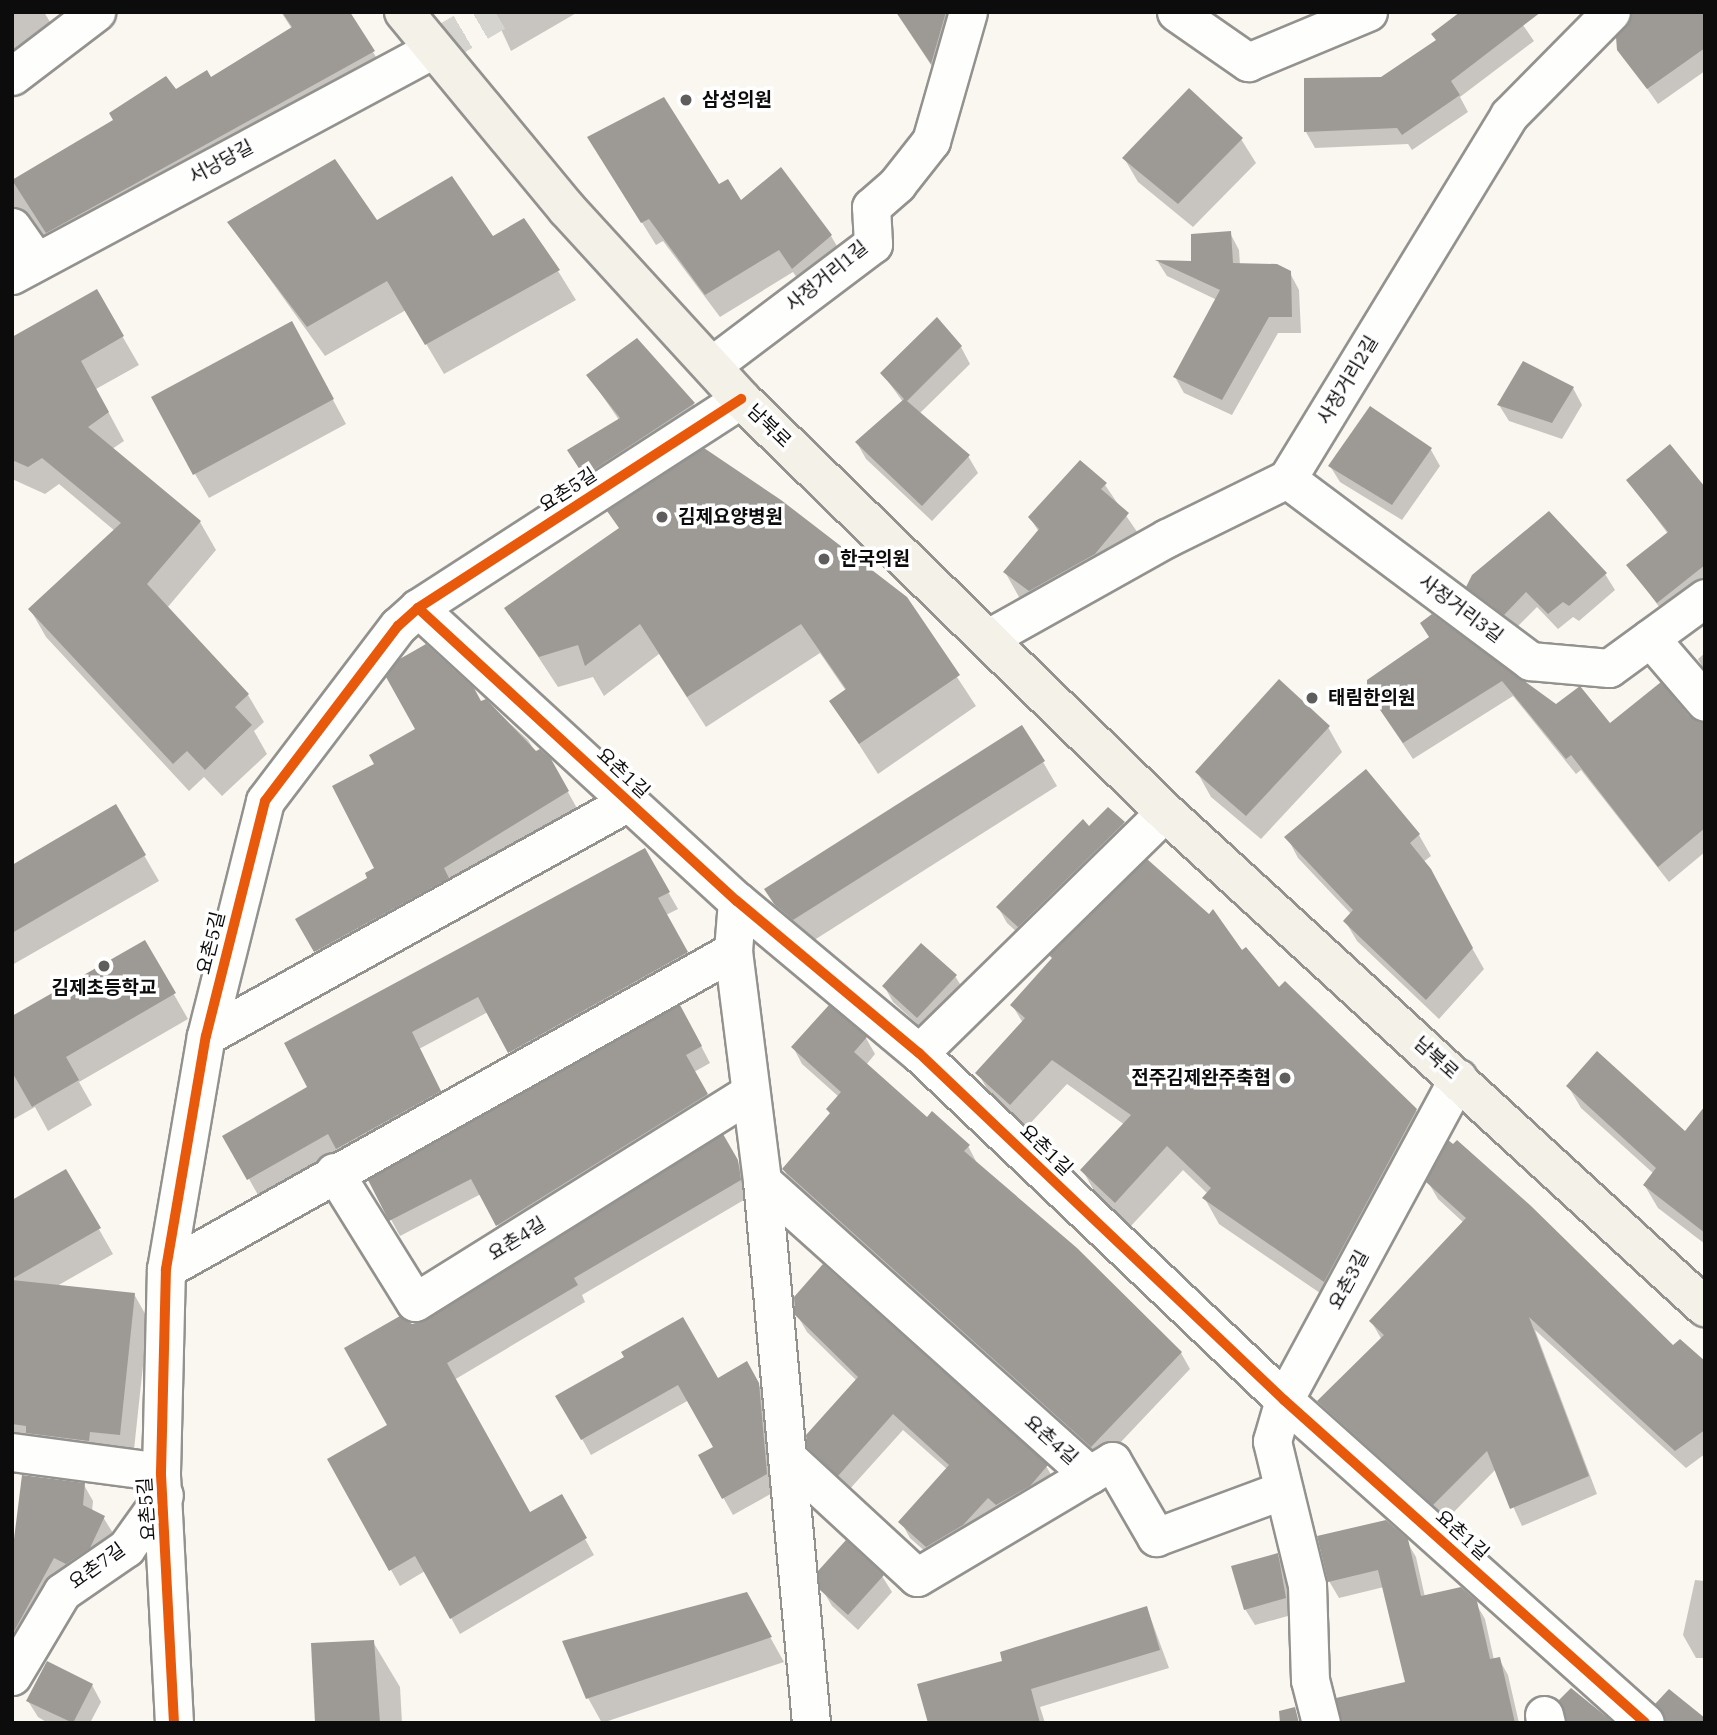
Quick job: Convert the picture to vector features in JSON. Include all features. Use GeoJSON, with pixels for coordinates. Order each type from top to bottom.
{"type":"FeatureCollection","features":[{"type":"Feature","properties":{"kind":"main road","name":"남북로"},"geometry":{"type":"LineString","coordinates":[[404,12],[431,50],[567,209],[741,399],[1165,812],[1705,1307]]}},
{"type":"Feature","properties":{"kind":"street"},"geometry":{"type":"LineString","coordinates":[[12,76],[96,12]]}},
{"type":"Feature","properties":{"kind":"street","name":"사정거리1길"},"geometry":{"type":"LineString","coordinates":[[711,366],[873,244],[871,207],[897,184],[931,141],[968,12]]}},
{"type":"Feature","properties":{"kind":"street"},"geometry":{"type":"LineString","coordinates":[[1176,12],[1248,62],[1368,12]]}},
{"type":"Feature","properties":{"kind":"street","name":"사정거리2길"},"geometry":{"type":"LineString","coordinates":[[1287,479],[1509,115],[1611,12]]}},
{"type":"Feature","properties":{"kind":"street","name":"서낭당길"},"geometry":{"type":"LineString","coordinates":[[24,268],[431,50]]}},
{"type":"Feature","properties":{"kind":"street"},"geometry":{"type":"LineString","coordinates":[[12,227],[24,268]]}},
{"type":"Feature","properties":{"kind":"street","name":"요촌5길"},"geometry":{"type":"LineString","coordinates":[[174,1723],[163,1483],[166,1269],[205,1036],[265,801],[398,626],[418,608],[741,399]]}},
{"type":"Feature","properties":{"kind":"street"},"geometry":{"type":"LineString","coordinates":[[988,638],[1167,538],[1287,479]]}},
{"type":"Feature","properties":{"kind":"street","name":"사정거리3길"},"geometry":{"type":"LineString","coordinates":[[1287,479],[1531,662],[1609,668],[1705,598]]}},
{"type":"Feature","properties":{"kind":"street","name":"요촌1길"},"geometry":{"type":"LineString","coordinates":[[418,608],[737,901],[919,1054],[1284,1400],[1645,1723]]}},
{"type":"Feature","properties":{"kind":"street"},"geometry":{"type":"LineString","coordinates":[[1650,638],[1705,702]]}},
{"type":"Feature","properties":{"kind":"street"},"geometry":{"type":"LineString","coordinates":[[205,1036],[629,802]]}},
{"type":"Feature","properties":{"kind":"street"},"geometry":{"type":"LineString","coordinates":[[919,1054],[1165,812]]}},
{"type":"Feature","properties":{"kind":"street"},"geometry":{"type":"LineString","coordinates":[[737,901],[733,951],[748,1094],[762,1181],[811,1723]]}},
{"type":"Feature","properties":{"kind":"street"},"geometry":{"type":"LineString","coordinates":[[166,1269],[334,1172],[733,951]]}},
{"type":"Feature","properties":{"kind":"street","name":"요촌3길"},"geometry":{"type":"LineString","coordinates":[[1321,1723],[1310,1680],[1307,1585],[1272,1441],[1284,1400],[1458,1078]]}},
{"type":"Feature","properties":{"kind":"street","name":"요촌4길"},"geometry":{"type":"LineString","coordinates":[[334,1172],[415,1302],[748,1094]]}},
{"type":"Feature","properties":{"kind":"street","name":"요촌4길"},"geometry":{"type":"LineString","coordinates":[[762,1181],[1101,1468],[917,1577],[789,1459]]}},
{"type":"Feature","properties":{"kind":"street","name":"요촌5길"},"geometry":{"type":"LineString","coordinates":[[12,1452],[163,1483]]}},
{"type":"Feature","properties":{"kind":"street"},"geometry":{"type":"LineString","coordinates":[[1101,1468],[1156,1538],[1283,1490]]}},
{"type":"Feature","properties":{"kind":"street","name":"요촌7길"},"geometry":{"type":"LineString","coordinates":[[12,1676],[62,1592],[126,1548],[163,1483]]}},
{"type":"Feature","properties":{"kind":"building"},"geometry":{"type":"Polygon","coordinates":[[[282,12],[350,12],[375,51],[46,233],[12,180],[113,120],[109,113],[166,76],[176,89],[207,70],[211,77],[292,27],[282,12]]]}},
{"type":"Feature","properties":{"kind":"building"},"geometry":{"type":"Polygon","coordinates":[[[896,12],[946,12],[931,64],[896,12]]]}},
{"type":"Feature","properties":{"kind":"building"},"geometry":{"type":"Polygon","coordinates":[[[1460,12],[1541,12],[1451,81],[1460,95],[1402,135],[1397,128],[1304,132],[1304,78],[1381,77],[1436,40],[1431,34],[1460,12]]]}},
{"type":"Feature","properties":{"kind":"building"},"geometry":{"type":"Polygon","coordinates":[[[1705,12],[1705,48],[1647,89],[1617,50],[1616,37],[1631,13],[1705,12]]]}},
{"type":"Feature","properties":{"kind":"building"},"geometry":{"type":"Polygon","coordinates":[[[1189,88],[1243,138],[1178,204],[1122,158],[1189,88]]]}},
{"type":"Feature","properties":{"kind":"building"},"geometry":{"type":"Polygon","coordinates":[[[664,97],[719,184],[728,179],[741,200],[781,167],[832,235],[792,269],[779,250],[705,295],[649,219],[641,223],[587,137],[664,97]]]}},
{"type":"Feature","properties":{"kind":"building"},"geometry":{"type":"Polygon","coordinates":[[[335,159],[377,220],[452,176],[493,236],[524,218],[560,270],[425,345],[387,281],[307,327],[227,222],[335,159]]]}},
{"type":"Feature","properties":{"kind":"building"},"geometry":{"type":"Polygon","coordinates":[[[1231,231],[1233,263],[1277,264],[1291,271],[1292,317],[1269,317],[1222,400],[1173,377],[1220,290],[1155,260],[1191,261],[1191,234],[1231,231]]]}},
{"type":"Feature","properties":{"kind":"building"},"geometry":{"type":"Polygon","coordinates":[[[97,289],[124,336],[81,361],[109,412],[88,427],[201,521],[147,584],[249,694],[235,707],[252,725],[205,770],[187,751],[173,764],[28,609],[121,523],[42,458],[28,467],[12,460],[12,337],[97,289]]]}},
{"type":"Feature","properties":{"kind":"building"},"geometry":{"type":"Polygon","coordinates":[[[937,317],[962,346],[907,401],[970,455],[922,506],[855,442],[904,399],[880,373],[937,317]]]}},
{"type":"Feature","properties":{"kind":"building"},"geometry":{"type":"Polygon","coordinates":[[[292,321],[334,399],[193,475],[151,397],[292,321]]]}},
{"type":"Feature","properties":{"kind":"building"},"geometry":{"type":"Polygon","coordinates":[[[637,338],[695,403],[584,476],[567,450],[620,418],[586,375],[637,338]]]}},
{"type":"Feature","properties":{"kind":"building"},"geometry":{"type":"Polygon","coordinates":[[[1523,361],[1574,387],[1552,423],[1497,405],[1523,361]]]}},
{"type":"Feature","properties":{"kind":"building"},"geometry":{"type":"Polygon","coordinates":[[[1370,406],[1432,448],[1392,505],[1328,466],[1370,406]]]}},
{"type":"Feature","properties":{"kind":"building"},"geometry":{"type":"Polygon","coordinates":[[[1670,444],[1705,487],[1705,565],[1657,603],[1626,565],[1668,532],[1626,480],[1670,444]]]}},
{"type":"Feature","properties":{"kind":"building"},"geometry":{"type":"Polygon","coordinates":[[[704,448],[781,500],[907,597],[960,675],[859,744],[829,701],[846,689],[801,624],[687,697],[640,624],[585,666],[578,645],[539,657],[504,608],[619,528],[607,511],[704,448]]]}},
{"type":"Feature","properties":{"kind":"building"},"geometry":{"type":"Polygon","coordinates":[[[1080,460],[1107,483],[1101,489],[1129,513],[1095,554],[1029,591],[1003,572],[1039,529],[1028,517],[1080,460]]]}},
{"type":"Feature","properties":{"kind":"building"},"geometry":{"type":"Polygon","coordinates":[[[1549,511],[1607,573],[1569,606],[1563,602],[1548,614],[1526,592],[1504,615],[1466,587],[1472,575],[1549,511]]]}},
{"type":"Feature","properties":{"kind":"building"},"geometry":{"type":"Polygon","coordinates":[[[1432,614],[1556,704],[1580,686],[1610,723],[1661,682],[1689,716],[1705,722],[1705,828],[1658,867],[1571,755],[1566,759],[1502,681],[1403,743],[1367,691],[1367,680],[1429,637],[1420,623],[1432,614]]]}},
{"type":"Feature","properties":{"kind":"building"},"geometry":{"type":"Polygon","coordinates":[[[426,644],[474,688],[481,701],[486,699],[536,751],[540,749],[551,759],[569,791],[444,868],[449,878],[314,952],[295,919],[367,878],[365,873],[374,868],[332,786],[374,764],[369,755],[415,729],[386,677],[398,660],[426,644]]]}},
{"type":"Feature","properties":{"kind":"building"},"geometry":{"type":"Polygon","coordinates":[[[1279,679],[1330,726],[1246,816],[1195,772],[1279,679]]]}},
{"type":"Feature","properties":{"kind":"building"},"geometry":{"type":"Polygon","coordinates":[[[1022,725],[1045,761],[793,920],[774,904],[764,889],[1022,725]]]}},
{"type":"Feature","properties":{"kind":"building"},"geometry":{"type":"Polygon","coordinates":[[[1366,769],[1420,834],[1410,843],[1431,869],[1473,948],[1426,1000],[1343,921],[1353,910],[1284,837],[1366,769]]]}},
{"type":"Feature","properties":{"kind":"building"},"geometry":{"type":"Polygon","coordinates":[[[116,804],[146,855],[12,933],[12,865],[116,804]]]}},
{"type":"Feature","properties":{"kind":"building"},"geometry":{"type":"Polygon","coordinates":[[[1108,807],[1125,822],[1018,927],[996,907],[1083,819],[1089,826],[1108,807]]]}},
{"type":"Feature","properties":{"kind":"building"},"geometry":{"type":"Polygon","coordinates":[[[645,848],[670,892],[658,898],[688,952],[508,1053],[478,997],[412,1032],[441,1091],[336,1149],[328,1134],[247,1180],[222,1136],[307,1087],[284,1043],[645,848]]]}},
{"type":"Feature","properties":{"kind":"building"},"geometry":{"type":"Polygon","coordinates":[[[1147,859],[1209,914],[1213,909],[1242,950],[1246,947],[1279,987],[1285,981],[1417,1109],[1324,1282],[1202,1198],[1211,1188],[1167,1146],[1115,1203],[1080,1170],[1131,1115],[1052,1060],[1010,1105],[975,1073],[1025,1018],[1010,1005],[1052,958],[1049,955],[1147,859]]]}},
{"type":"Feature","properties":{"kind":"building"},"geometry":{"type":"Polygon","coordinates":[[[145,940],[176,993],[66,1057],[79,1080],[32,1107],[12,1072],[12,1016],[145,940]]]}},
{"type":"Feature","properties":{"kind":"building"},"geometry":{"type":"Polygon","coordinates":[[[921,943],[957,975],[917,1018],[882,986],[921,943]]]}},
{"type":"Feature","properties":{"kind":"building"},"geometry":{"type":"Polygon","coordinates":[[[680,1005],[702,1046],[686,1055],[708,1094],[496,1226],[471,1179],[389,1221],[368,1180],[680,1005]]]}},
{"type":"Feature","properties":{"kind":"building"},"geometry":{"type":"Polygon","coordinates":[[[829,1005],[867,1037],[854,1052],[927,1117],[932,1111],[970,1145],[964,1151],[1077,1248],[1182,1352],[1091,1447],[782,1169],[830,1113],[826,1109],[841,1092],[791,1047],[829,1005]]]}},
{"type":"Feature","properties":{"kind":"building"},"geometry":{"type":"Polygon","coordinates":[[[1597,1051],[1685,1131],[1705,1106],[1705,1233],[1643,1185],[1656,1168],[1566,1086],[1597,1051]]]}},
{"type":"Feature","properties":{"kind":"building"},"geometry":{"type":"Polygon","coordinates":[[[723,1134],[738,1160],[741,1180],[574,1278],[578,1285],[447,1363],[530,1512],[562,1494],[587,1538],[450,1619],[415,1556],[389,1571],[327,1459],[387,1425],[344,1348],[400,1316],[412,1324],[426,1320],[723,1134]]]}},
{"type":"Feature","properties":{"kind":"building"},"geometry":{"type":"Polygon","coordinates":[[[1448,1140],[1453,1144],[1457,1140],[1530,1205],[1673,1345],[1680,1339],[1705,1361],[1705,1430],[1675,1451],[1529,1317],[1589,1476],[1510,1509],[1487,1451],[1433,1505],[1317,1401],[1384,1335],[1369,1321],[1466,1218],[1426,1182],[1448,1140]]]}},
{"type":"Feature","properties":{"kind":"building"},"geometry":{"type":"Polygon","coordinates":[[[66,1169],[101,1228],[12,1279],[12,1200],[66,1169]]]}},
{"type":"Feature","properties":{"kind":"building"},"geometry":{"type":"Polygon","coordinates":[[[823,1264],[1048,1465],[1030,1486],[996,1505],[988,1498],[963,1525],[926,1547],[898,1522],[949,1465],[893,1414],[838,1476],[807,1447],[806,1435],[858,1377],[795,1315],[794,1297],[823,1264]]]}},
{"type":"Feature","properties":{"kind":"building"},"geometry":{"type":"Polygon","coordinates":[[[12,1280],[135,1293],[120,1435],[90,1432],[89,1441],[26,1433],[26,1426],[12,1424],[12,1280]]]}},
{"type":"Feature","properties":{"kind":"building"},"geometry":{"type":"Polygon","coordinates":[[[683,1317],[718,1378],[747,1361],[759,1383],[767,1474],[722,1499],[698,1455],[713,1447],[678,1385],[581,1440],[555,1396],[624,1357],[621,1352],[683,1317]]]}},
{"type":"Feature","properties":{"kind":"building"},"geometry":{"type":"Polygon","coordinates":[[[22,1475],[85,1483],[83,1505],[105,1516],[90,1548],[66,1564],[54,1558],[12,1635],[12,1555],[22,1475]]]}},
{"type":"Feature","properties":{"kind":"building"},"geometry":{"type":"Polygon","coordinates":[[[1386,1520],[1408,1539],[1421,1596],[1461,1587],[1477,1601],[1490,1659],[1500,1657],[1515,1723],[1341,1723],[1336,1698],[1405,1682],[1378,1570],[1328,1582],[1317,1536],[1386,1520]]]}},
{"type":"Feature","properties":{"kind":"building"},"geometry":{"type":"Polygon","coordinates":[[[846,1540],[884,1575],[848,1615],[820,1590],[818,1571],[846,1540]]]}},
{"type":"Feature","properties":{"kind":"building"},"geometry":{"type":"Polygon","coordinates":[[[1278,1553],[1286,1598],[1244,1610],[1231,1566],[1278,1553]]]}},
{"type":"Feature","properties":{"kind":"building"},"geometry":{"type":"Polygon","coordinates":[[[747,1592],[772,1637],[586,1699],[562,1641],[747,1592]]]}},
{"type":"Feature","properties":{"kind":"building"},"geometry":{"type":"Polygon","coordinates":[[[1147,1606],[1160,1650],[1031,1689],[1040,1723],[928,1723],[917,1684],[1002,1661],[1000,1652],[1147,1606]]]}},
{"type":"Feature","properties":{"kind":"building"},"geometry":{"type":"Polygon","coordinates":[[[374,1640],[380,1723],[315,1723],[311,1643],[374,1640]]]}},
{"type":"Feature","properties":{"kind":"building"},"geometry":{"type":"Polygon","coordinates":[[[47,1661],[93,1684],[73,1723],[26,1701],[47,1661]]]}},
{"type":"Feature","properties":{"kind":"building"},"geometry":{"type":"Polygon","coordinates":[[[1571,1688],[1613,1723],[1566,1723],[1559,1700],[1571,1688]]]}},
{"type":"Feature","properties":{"kind":"building"},"geometry":{"type":"Polygon","coordinates":[[[1669,1689],[1705,1718],[1705,1723],[1665,1723],[1655,1704],[1669,1689]]]}},
{"type":"Feature","properties":{"kind":"building"},"geometry":{"type":"Polygon","coordinates":[[[1295,1707],[1299,1723],[1280,1723],[1279,1711],[1295,1707]]]}},
{"type":"Feature","properties":{"kind":"tunnel"},"geometry":{"type":"LineString","coordinates":[[431,50],[496,12]]}},
{"type":"Feature","properties":{"kind":"cycle path"},"geometry":{"type":"LineString","coordinates":[[174,1723],[161,1472],[166,1269],[206,1036],[265,801],[398,626],[418,608],[741,399]]}},
{"type":"Feature","properties":{"kind":"cycle path"},"geometry":{"type":"LineString","coordinates":[[418,608],[737,901],[919,1053],[1284,1400],[1645,1723]]}},
{"type":"Feature","properties":{"kind":"place","name":"삼성의원"},"geometry":{"type":"Point","coordinates":[686,100]}},
{"type":"Feature","properties":{"kind":"place","name":"김제요양병원"},"geometry":{"type":"Point","coordinates":[662,517]}},
{"type":"Feature","properties":{"kind":"place","name":"한국의원"},"geometry":{"type":"Point","coordinates":[824,559]}},
{"type":"Feature","properties":{"kind":"place","name":"태림한의원"},"geometry":{"type":"Point","coordinates":[1312,698]}},
{"type":"Feature","properties":{"kind":"place","name":"김제초등학교"},"geometry":{"type":"Point","coordinates":[104,966]}},
{"type":"Feature","properties":{"kind":"place","name":"전주김제완주축협"},"geometry":{"type":"Point","coordinates":[1285,1078]}}]}
